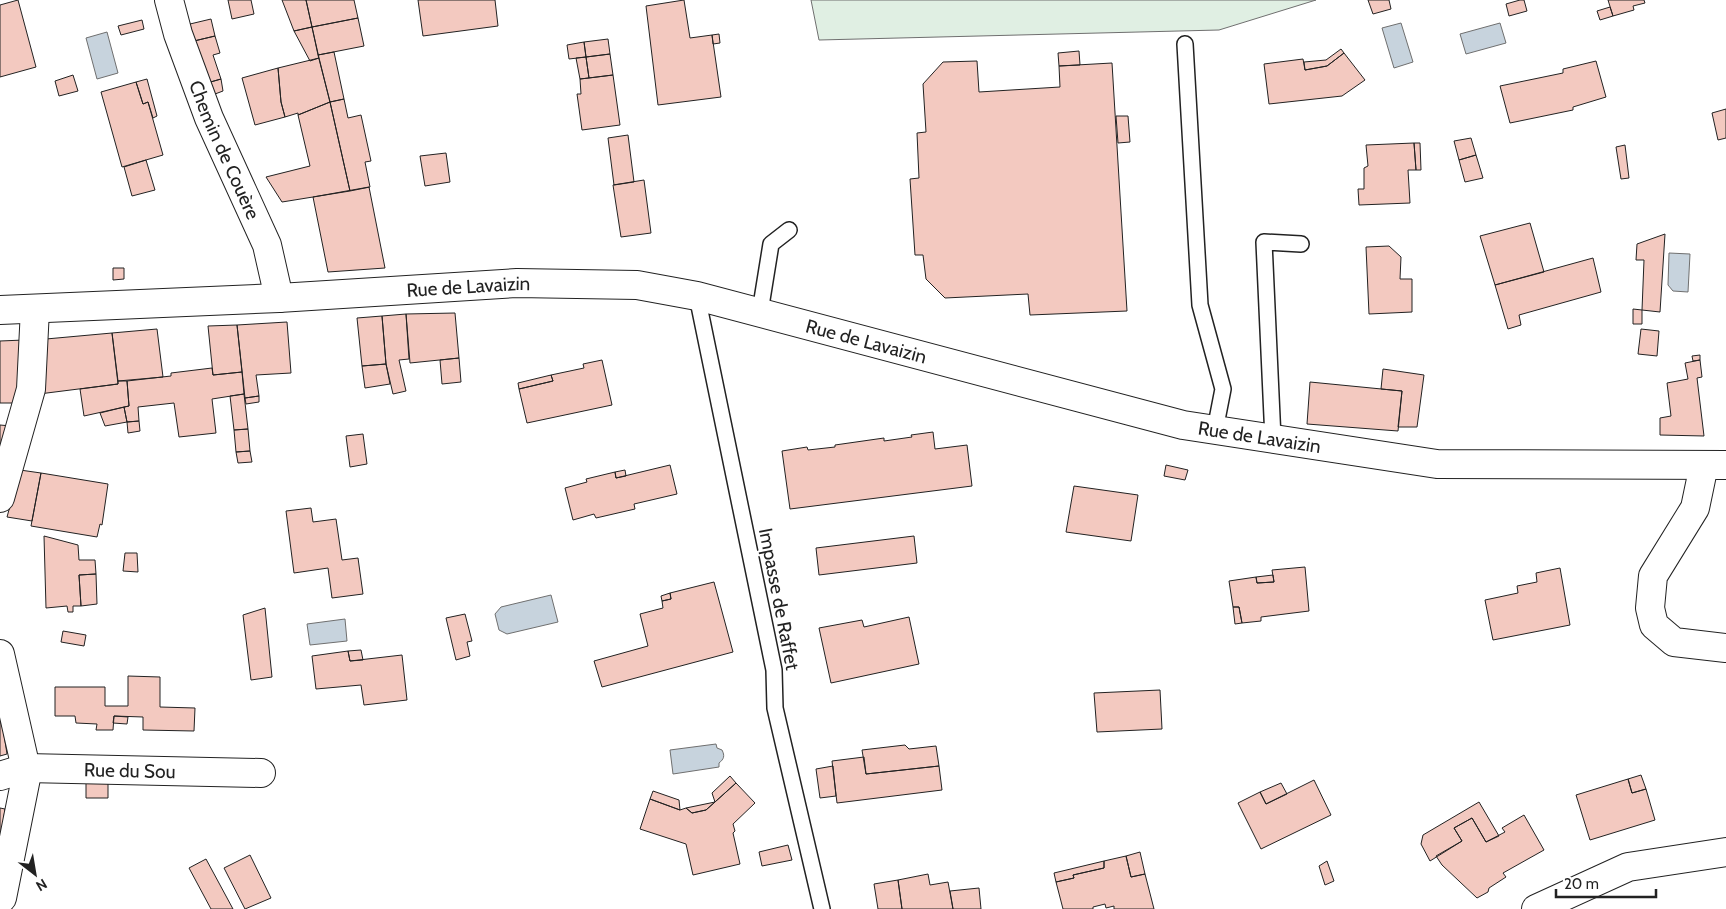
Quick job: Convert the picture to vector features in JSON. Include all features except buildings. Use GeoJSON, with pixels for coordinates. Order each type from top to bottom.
{"type":"FeatureCollection","features":[{"type":"Feature","properties":{"kind":"main road","name":"Chemin de Couère"},"geometry":{"type":"LineString","coordinates":[[169,0],[178,34],[209,118],[267,245],[279,298]]}},
{"type":"Feature","properties":{"kind":"main road","name":"Rue de Lavaizin"},"geometry":{"type":"LineString","coordinates":[[0,310],[279,298],[517,283],[637,285],[697,296],[760,312],[1183,425],[1437,464],[1715,465]]}},
{"type":"Feature","properties":{"kind":"main road"},"geometry":{"type":"LineString","coordinates":[[0,498],[31,389],[35,309]]}},
{"type":"Feature","properties":{"kind":"main road"},"geometry":{"type":"LineString","coordinates":[[1715,465],[1695,508],[1653,576],[1650,608],[1654,625],[1674,642],[1726,648]]}},
{"type":"Feature","properties":{"kind":"main road"},"geometry":{"type":"LineString","coordinates":[[0,654],[27,773],[2,898],[0,900]]}},
{"type":"Feature","properties":{"kind":"main road","name":"Rue du Sou"},"geometry":{"type":"LineString","coordinates":[[0,776],[26,768],[261,773]]}},
{"type":"Feature","properties":{"kind":"main road"},"geometry":{"type":"LineString","coordinates":[[1536,909],[1628,867],[1726,852]]}},
{"type":"Feature","properties":{"kind":"lane"},"geometry":{"type":"LineString","coordinates":[[1185,44],[1200,305],[1223,389],[1215,430]]}},
{"type":"Feature","properties":{"kind":"lane"},"geometry":{"type":"LineString","coordinates":[[760,312],[771,244],[789,230]]}},
{"type":"Feature","properties":{"kind":"lane"},"geometry":{"type":"LineString","coordinates":[[1273,439],[1264,242],[1301,244]]}},
{"type":"Feature","properties":{"kind":"lane","name":"Impasse de Raffet"},"geometry":{"type":"LineString","coordinates":[[697,296],[774,670],[775,708],[822,909]]}},
{"type":"Feature","properties":{"kind":"green space"},"geometry":{"type":"Polygon","coordinates":[[[811,0],[1316,0],[1219,30],[819,40],[811,0]]]}},
{"type":"Feature","properties":{"kind":"shaded area"},"geometry":{"type":"Polygon","coordinates":[[[1401,23],[1413,62],[1394,68],[1382,28],[1401,23]]]}},
{"type":"Feature","properties":{"kind":"shaded area"},"geometry":{"type":"Polygon","coordinates":[[[1500,23],[1506,43],[1466,54],[1460,34],[1500,23]]]}},
{"type":"Feature","properties":{"kind":"shaded area"},"geometry":{"type":"Polygon","coordinates":[[[107,32],[118,73],[97,79],[86,38],[107,32]]]}},
{"type":"Feature","properties":{"kind":"shaded area"},"geometry":{"type":"Polygon","coordinates":[[[1669,253],[1690,254],[1688,292],[1673,291],[1668,285],[1669,253]]]}},
{"type":"Feature","properties":{"kind":"shaded area"},"geometry":{"type":"Polygon","coordinates":[[[551,595],[558,622],[507,634],[499,630],[495,614],[501,607],[551,595]]]}},
{"type":"Feature","properties":{"kind":"shaded area"},"geometry":{"type":"Polygon","coordinates":[[[345,619],[347,641],[310,645],[307,624],[345,619]]]}},
{"type":"Feature","properties":{"kind":"shaded area"},"geometry":{"type":"Polygon","coordinates":[[[716,744],[717,748],[722,750],[724,754],[719,767],[673,774],[670,750],[716,744]]]}}]}
